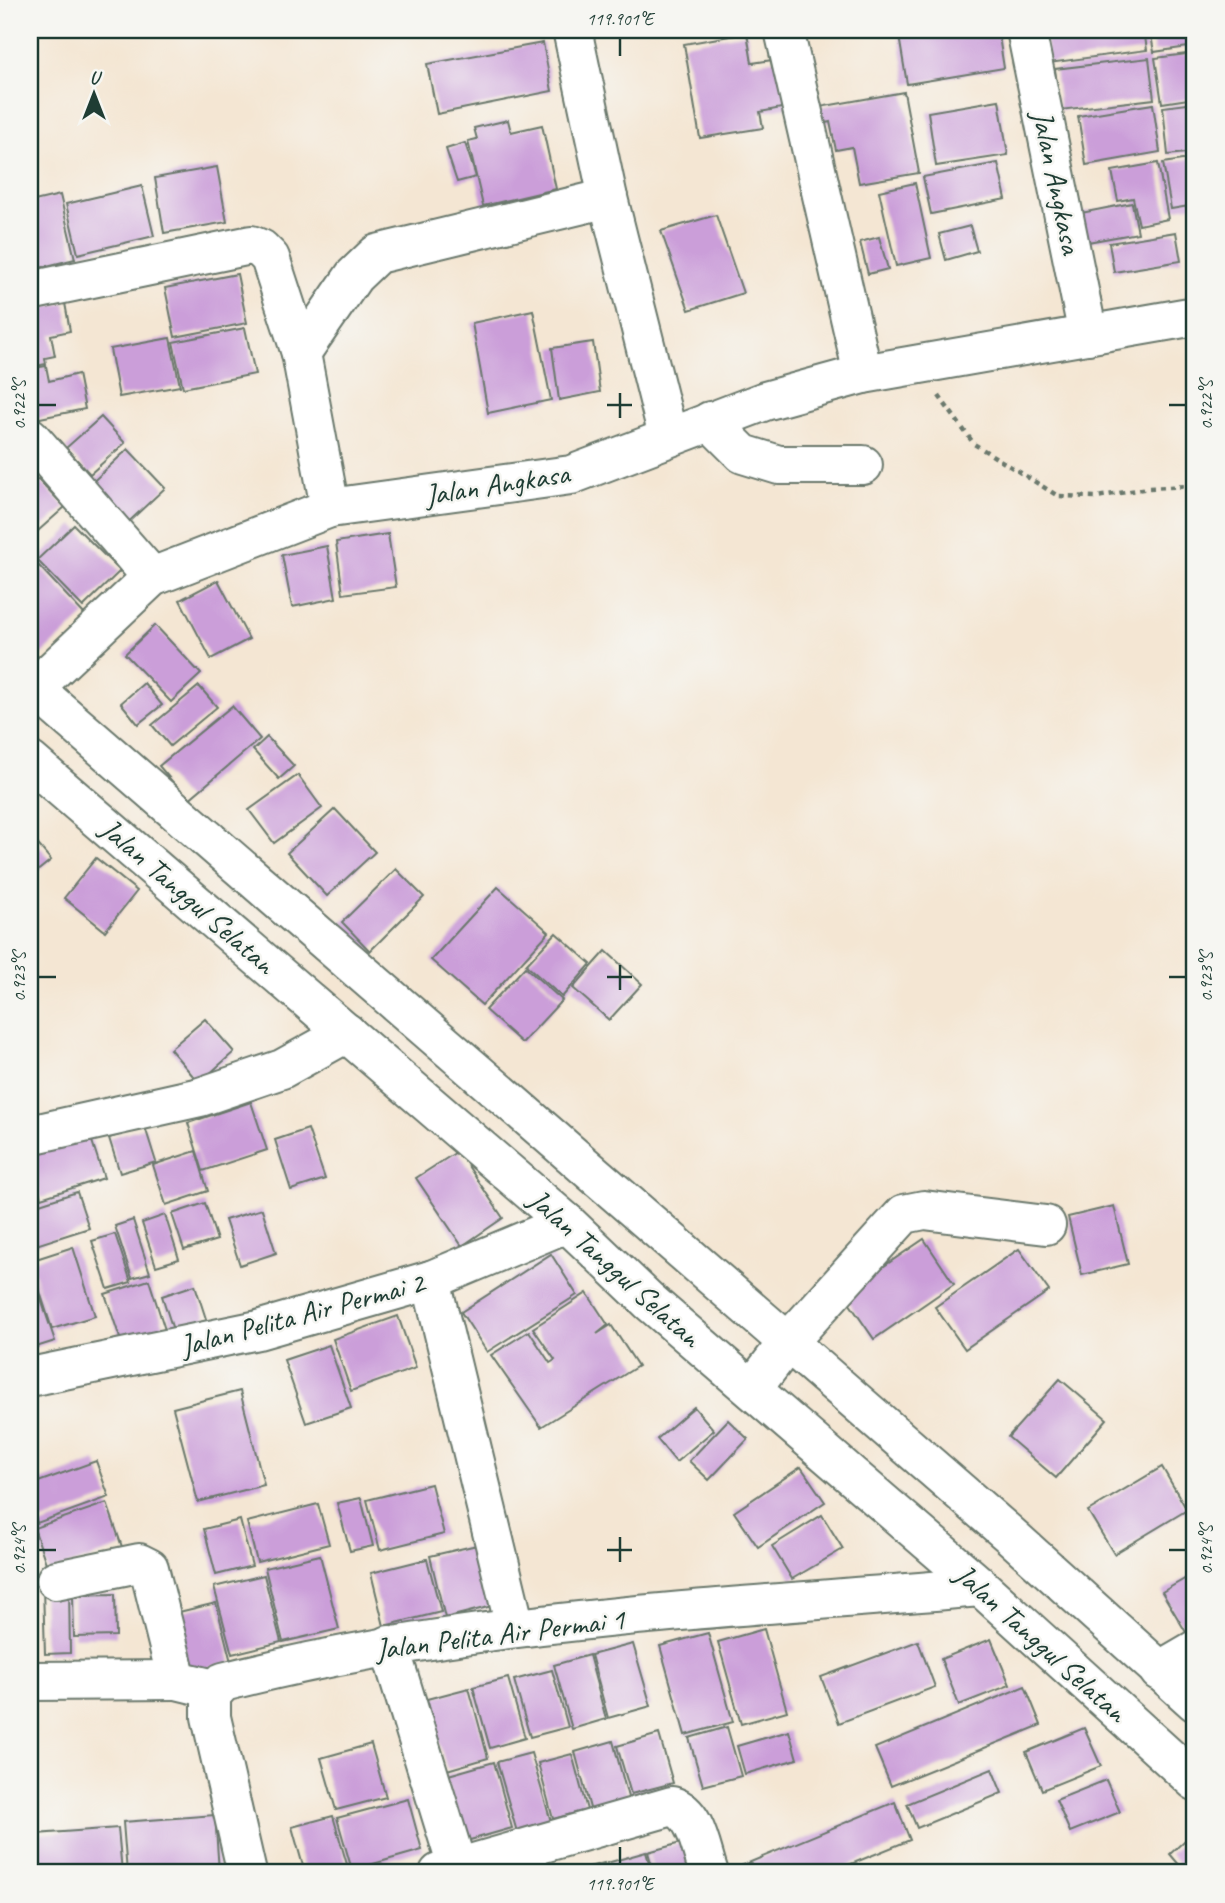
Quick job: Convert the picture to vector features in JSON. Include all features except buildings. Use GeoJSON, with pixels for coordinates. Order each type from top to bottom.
{"type":"FeatureCollection","features":[{"type":"Feature","properties":{"kind":"street"},"geometry":{"type":"LineString","coordinates":[[575,30],[573,34],[608,198],[668,436]]}},
{"type":"Feature","properties":{"kind":"street"},"geometry":{"type":"LineString","coordinates":[[784,30],[863,374]]}},
{"type":"Feature","properties":{"kind":"street","name":"Jalan Angkasa"},"geometry":{"type":"LineString","coordinates":[[1026,30],[1088,335]]}},
{"type":"Feature","properties":{"kind":"street"},"geometry":{"type":"LineString","coordinates":[[301,353],[354,276],[377,254],[608,198]]}},
{"type":"Feature","properties":{"kind":"street"},"geometry":{"type":"LineString","coordinates":[[30,290],[251,245],[261,249],[270,258],[301,353],[330,508]]}},
{"type":"Feature","properties":{"kind":"street","name":"Jalan Angkasa"},"geometry":{"type":"LineString","coordinates":[[31,688],[152,577],[330,508],[571,475],[765,401],[863,374],[1195,316]]}},
{"type":"Feature","properties":{"kind":"street"},"geometry":{"type":"LineString","coordinates":[[710,421],[744,454],[779,465],[863,465]]}},
{"type":"Feature","properties":{"kind":"street"},"geometry":{"type":"LineString","coordinates":[[30,437],[152,577]]}},
{"type":"Feature","properties":{"kind":"street","name":"Jalan Tanggul Selatan"},"geometry":{"type":"LineString","coordinates":[[31,688],[1010,1535],[1195,1702]]}},
{"type":"Feature","properties":{"kind":"street","name":"Jalan Tanggul Selatan"},"geometry":{"type":"LineString","coordinates":[[30,761],[567,1223],[649,1301],[981,1587],[1195,1782]]}},
{"type":"Feature","properties":{"kind":"street"},"geometry":{"type":"LineString","coordinates":[[30,1135],[200,1097],[359,1044],[412,1017]]}},
{"type":"Feature","properties":{"kind":"street"},"geometry":{"type":"LineString","coordinates":[[752,1389],[788,1342],[904,1214],[924,1210],[1046,1225]]}},
{"type":"Feature","properties":{"kind":"street","name":"Jalan Pelita Air Permai 2"},"geometry":{"type":"LineString","coordinates":[[30,1377],[258,1331],[431,1280],[567,1223]]}},
{"type":"Feature","properties":{"kind":"street"},"geometry":{"type":"LineString","coordinates":[[431,1280],[515,1627]]}},
{"type":"Feature","properties":{"kind":"street"},"geometry":{"type":"LineString","coordinates":[[57,1580],[139,1563],[149,1569],[177,1680]]}},
{"type":"Feature","properties":{"kind":"street","name":"Jalan Pelita Air Permai 1"},"geometry":{"type":"LineString","coordinates":[[214,1689],[223,1682],[263,1671],[389,1645],[515,1627],[981,1587]]}},
{"type":"Feature","properties":{"kind":"street"},"geometry":{"type":"LineString","coordinates":[[389,1645],[452,1872],[672,1806],[680,1808],[692,1822],[709,1873]]}},
{"type":"Feature","properties":{"kind":"street"},"geometry":{"type":"LineString","coordinates":[[1159,1671],[1195,1650]]}},
{"type":"Feature","properties":{"kind":"street"},"geometry":{"type":"LineString","coordinates":[[30,1681],[177,1680],[214,1689],[210,1703],[211,1717],[247,1873]]}},
{"type":"Feature","properties":{"kind":"path"},"geometry":{"type":"LineString","coordinates":[[916,365],[974,444],[1059,496],[1097,497],[1148,488],[1187,486],[1195,489]]}}]}
